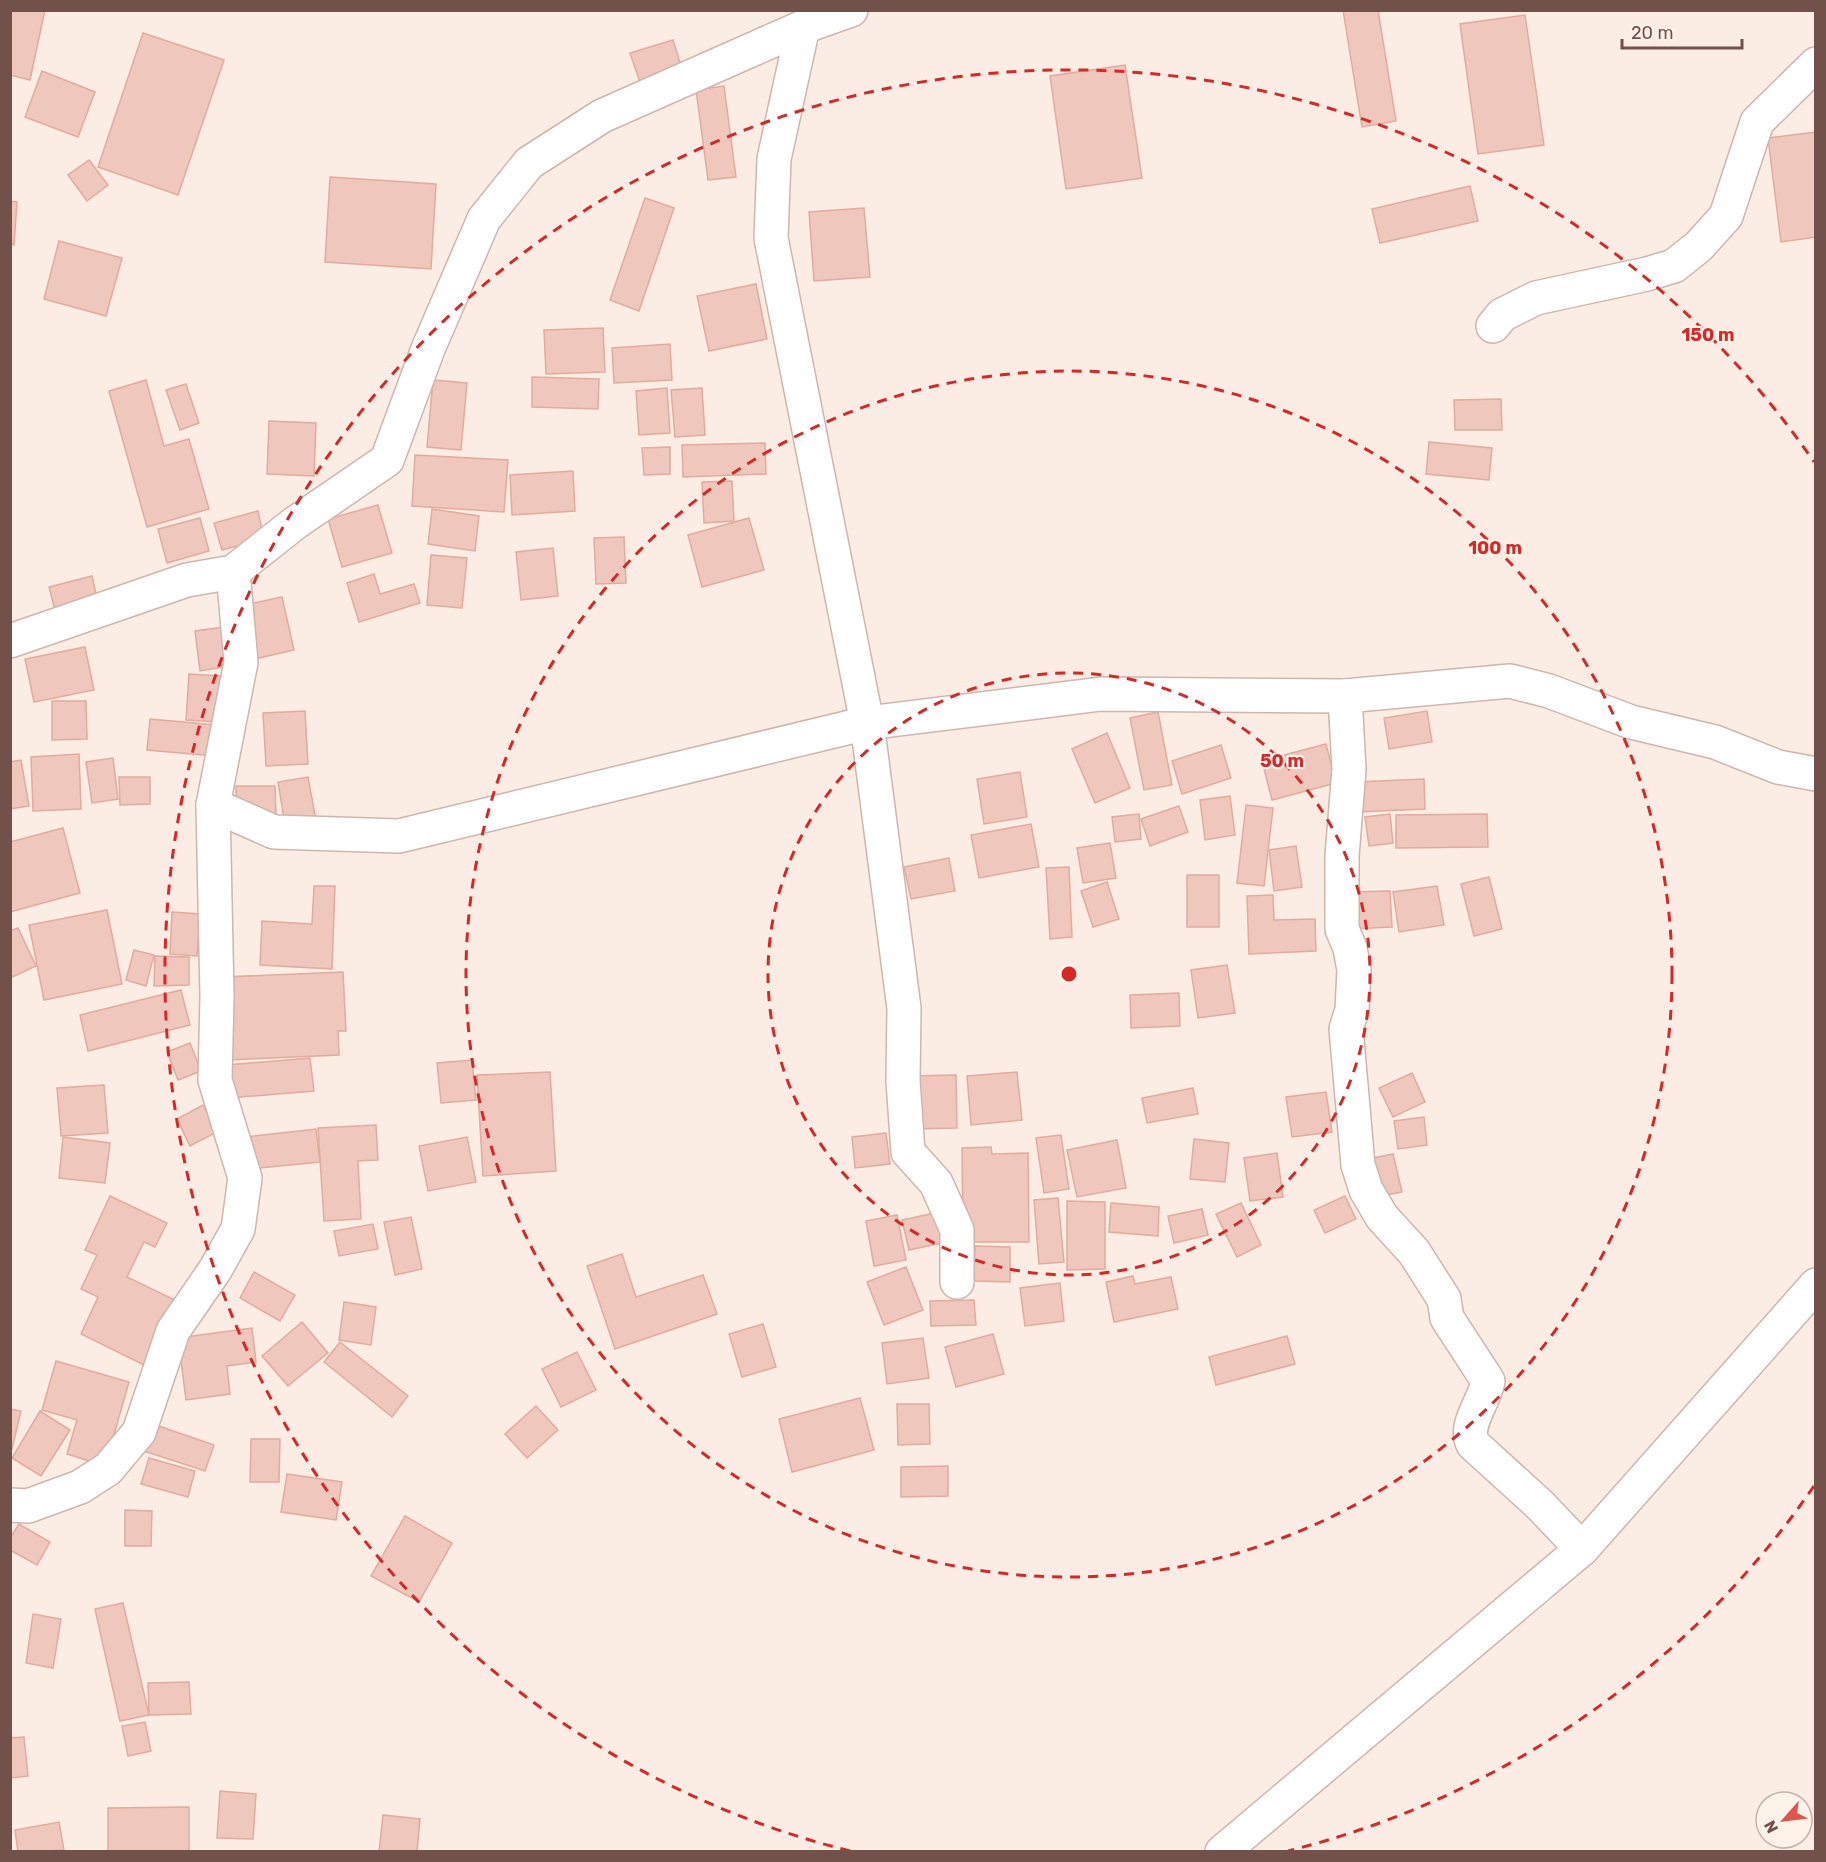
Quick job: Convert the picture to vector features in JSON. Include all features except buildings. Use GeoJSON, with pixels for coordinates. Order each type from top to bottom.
{"type":"FeatureCollection","features":[{"type":"Feature","properties":{"kind":"street"},"geometry":{"type":"LineString","coordinates":[[10,641],[187,580],[233,572],[295,523],[387,460],[428,350],[484,219],[529,163],[602,116],[803,27],[851,10]]}},
{"type":"Feature","properties":{"kind":"street"},"geometry":{"type":"LineString","coordinates":[[803,27],[774,159],[771,238],[867,723],[904,1008],[903,1081],[908,1152],[936,1183],[957,1230],[957,1282]]}},
{"type":"Feature","properties":{"kind":"street"},"geometry":{"type":"LineString","coordinates":[[1493,326],[1502,315],[1536,298],[1674,266],[1699,246],[1726,216],[1757,122],[1815,64]]}},
{"type":"Feature","properties":{"kind":"street"},"geometry":{"type":"LineString","coordinates":[[10,1505],[28,1506],[80,1487],[108,1469],[139,1432],[173,1331],[216,1270],[237,1229],[245,1178],[215,1080],[217,997],[213,805],[241,662],[233,572]]}},
{"type":"Feature","properties":{"kind":"street"},"geometry":{"type":"LineString","coordinates":[[213,805],[273,832],[399,836],[867,723],[1101,694],[1345,696],[1510,681],[1549,691],[1630,722],[1715,742],[1778,767],[1815,774]]}},
{"type":"Feature","properties":{"kind":"street"},"geometry":{"type":"LineString","coordinates":[[1345,696],[1349,769],[1342,856],[1342,929],[1350,948],[1354,970],[1352,1010],[1346,1029],[1358,1165],[1366,1190],[1382,1217],[1414,1252],[1444,1299],[1447,1318],[1488,1381],[1486,1393],[1468,1436],[1473,1444],[1539,1504],[1582,1549]]}},
{"type":"Feature","properties":{"kind":"street"},"geometry":{"type":"LineString","coordinates":[[1222,1851],[1582,1549],[1815,1285]]}}]}
